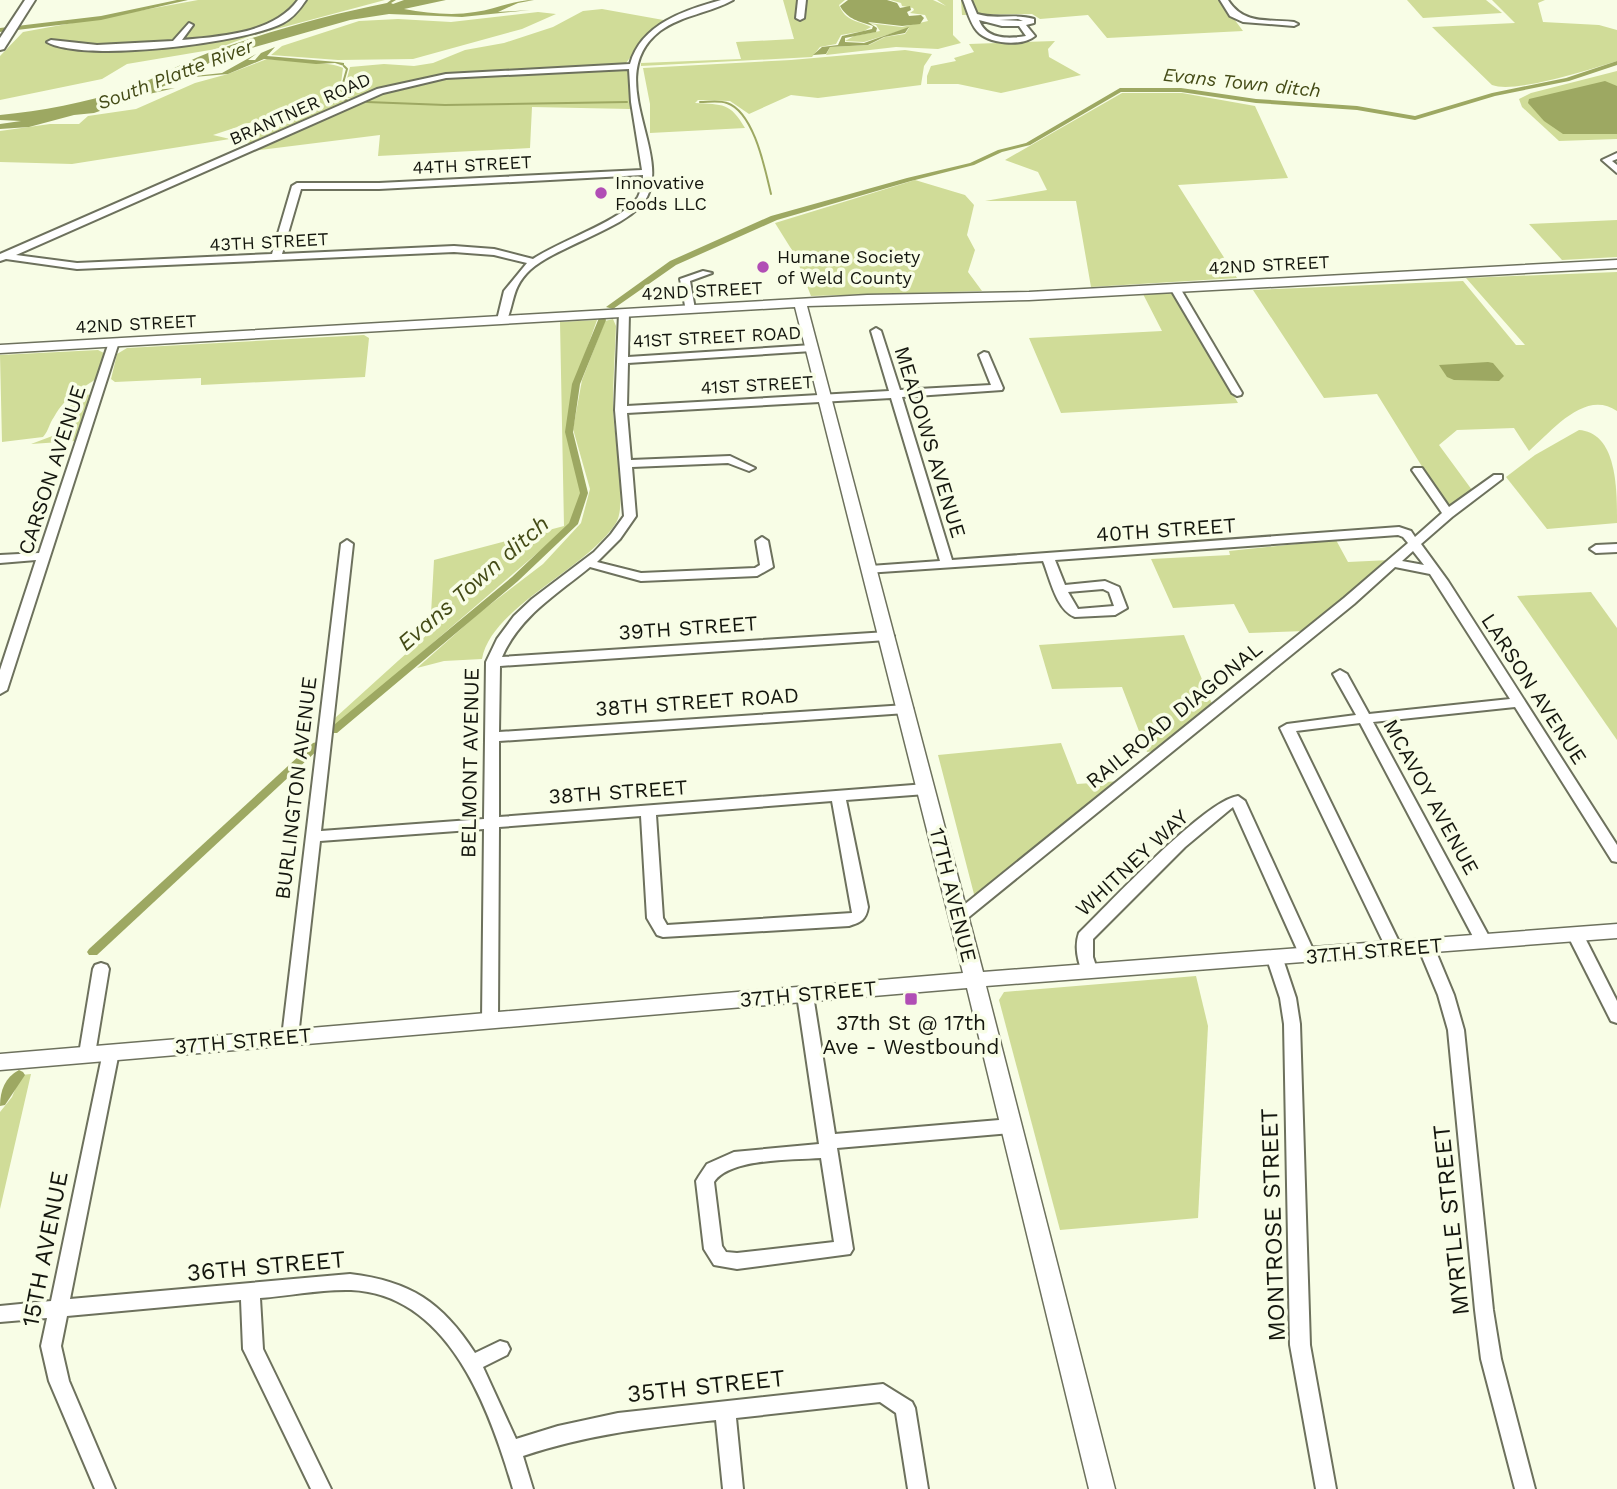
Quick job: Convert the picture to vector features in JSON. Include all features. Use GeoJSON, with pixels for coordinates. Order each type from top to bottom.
{"type":"FeatureCollection","features":[{"type":"Feature","properties":{"kind":"highway"},"geometry":{"type":"LineString","coordinates":[[0,47],[19,0]]}},
{"type":"Feature","properties":{"kind":"highway"},"geometry":{"type":"LineString","coordinates":[[6,29],[30,0]]}},
{"type":"Feature","properties":{"kind":"main road","name":"42ND STREET"},"geometry":{"type":"LineString","coordinates":[[0,349],[800,303],[1175,288],[1617,264]]}},
{"type":"Feature","properties":{"kind":"main road","name":"17TH AVENUE"},"geometry":{"type":"LineString","coordinates":[[800,303],[959,917],[1102,1489]]}},
{"type":"Feature","properties":{"kind":"main road","name":"37TH STREET"},"geometry":{"type":"LineString","coordinates":[[0,1062],[1617,931]]}},
{"type":"Feature","properties":{"kind":"street"},"geometry":{"type":"LineString","coordinates":[[51,42],[65,46],[202,41],[270,26],[294,11],[302,0]]}},
{"type":"Feature","properties":{"kind":"street"},"geometry":{"type":"LineString","coordinates":[[800,18],[802,0]]}},
{"type":"Feature","properties":{"kind":"street"},"geometry":{"type":"LineString","coordinates":[[967,0],[981,34],[996,39],[1026,39],[1031,36],[1021,24],[1031,21],[1019,17],[983,19],[974,16]]}},
{"type":"Feature","properties":{"kind":"street"},"geometry":{"type":"LineString","coordinates":[[1224,0],[1233,15],[1246,20],[1294,24]]}},
{"type":"Feature","properties":{"kind":"street"},"geometry":{"type":"LineString","coordinates":[[502,320],[503,304],[509,286],[534,262],[637,205],[647,193],[648,172],[633,66],[640,48],[662,28],[686,15],[725,1]]}},
{"type":"Feature","properties":{"kind":"street"},"geometry":{"type":"LineString","coordinates":[[176,44],[189,25]]}},
{"type":"Feature","properties":{"kind":"street","name":"BRANTNER ROAD"},"geometry":{"type":"LineString","coordinates":[[2,257],[380,91],[446,76],[633,66]]}},
{"type":"Feature","properties":{"kind":"street"},"geometry":{"type":"LineString","coordinates":[[1617,156],[1606,160],[1617,170]]}},
{"type":"Feature","properties":{"kind":"street","name":"44TH STREET"},"geometry":{"type":"LineString","coordinates":[[276,257],[297,186],[379,186],[648,172]]}},
{"type":"Feature","properties":{"kind":"street","name":"43TH STREET"},"geometry":{"type":"LineString","coordinates":[[2,257],[77,265],[468,249],[507,254],[534,262]]}},
{"type":"Feature","properties":{"kind":"street"},"geometry":{"type":"LineString","coordinates":[[690,309],[685,279],[707,273]]}},
{"type":"Feature","properties":{"kind":"street"},"geometry":{"type":"LineString","coordinates":[[1175,288],[1237,393]]}},
{"type":"Feature","properties":{"kind":"street","name":"BELMONT AVENUE"},"geometry":{"type":"LineString","coordinates":[[490,1021],[492,662],[503,635],[517,619],[616,537],[630,516],[621,410],[624,313]]}},
{"type":"Feature","properties":{"kind":"street","name":"MEADOWS AVENUE"},"geometry":{"type":"LineString","coordinates":[[876,331],[947,564]]}},
{"type":"Feature","properties":{"kind":"street","name":"CARSON AVENUE"},"geometry":{"type":"LineString","coordinates":[[0,690],[114,342]]}},
{"type":"Feature","properties":{"kind":"street","name":"41ST STREET ROAD"},"geometry":{"type":"LineString","coordinates":[[624,360],[812,348]]}},
{"type":"Feature","properties":{"kind":"street","name":"41ST STREET"},"geometry":{"type":"LineString","coordinates":[[621,410],[998,388],[984,355]]}},
{"type":"Feature","properties":{"kind":"street"},"geometry":{"type":"LineString","coordinates":[[627,464],[730,459],[749,468]]}},
{"type":"Feature","properties":{"kind":"street"},"geometry":{"type":"LineString","coordinates":[[1418,470],[1448,514]]}},
{"type":"Feature","properties":{"kind":"street"},"geometry":{"type":"LineString","coordinates":[[1414,544],[1448,514],[1498,477]]}},
{"type":"Feature","properties":{"kind":"street","name":"40TH STREET"},"geometry":{"type":"LineString","coordinates":[[870,570],[1399,531],[1407,534],[1414,544]]}},
{"type":"Feature","properties":{"kind":"street"},"geometry":{"type":"LineString","coordinates":[[587,563],[641,577],[757,572],[767,567],[762,541]]}},
{"type":"Feature","properties":{"kind":"street","name":"BURLINGTON AVENUE"},"geometry":{"type":"LineString","coordinates":[[290,1037],[347,544]]}},
{"type":"Feature","properties":{"kind":"street","name":"RAILROAD DIAGONAL"},"geometry":{"type":"LineString","coordinates":[[959,917],[1414,544]]}},
{"type":"Feature","properties":{"kind":"street","name":"LARSON AVENUE"},"geometry":{"type":"LineString","coordinates":[[1414,544],[1617,857]]}},
{"type":"Feature","properties":{"kind":"street"},"geometry":{"type":"LineString","coordinates":[[1596,549],[1617,548]]}},
{"type":"Feature","properties":{"kind":"street"},"geometry":{"type":"LineString","coordinates":[[0,559],[44,556]]}},
{"type":"Feature","properties":{"kind":"street"},"geometry":{"type":"LineString","coordinates":[[1048,558],[1061,589]]}},
{"type":"Feature","properties":{"kind":"street"},"geometry":{"type":"LineString","coordinates":[[1394,563],[1434,571]]}},
{"type":"Feature","properties":{"kind":"street","name":"39TH STREET"},"geometry":{"type":"LineString","coordinates":[[492,662],[887,636]]}},
{"type":"Feature","properties":{"kind":"street","name":"MCAVOY AVENUE"},"geometry":{"type":"LineString","coordinates":[[1340,674],[1483,942]]}},
{"type":"Feature","properties":{"kind":"street"},"geometry":{"type":"LineString","coordinates":[[1395,950],[1287,728],[1517,703]]}},
{"type":"Feature","properties":{"kind":"street","name":"38TH STREET ROAD"},"geometry":{"type":"LineString","coordinates":[[491,737],[906,709]]}},
{"type":"Feature","properties":{"kind":"street","name":"38TH STREET"},"geometry":{"type":"LineString","coordinates":[[313,837],[926,789]]}},
{"type":"Feature","properties":{"kind":"street"},"geometry":{"type":"LineString","coordinates":[[648,810],[655,918],[663,931],[849,920],[859,916],[860,907],[838,796]]}},
{"type":"Feature","properties":{"kind":"street","name":"WHITNEY WAY"},"geometry":{"type":"LineString","coordinates":[[1090,972],[1085,957],[1085,937],[1180,843],[1230,803],[1238,801],[1308,956]]}},
{"type":"Feature","properties":{"kind":"street"},"geometry":{"type":"LineString","coordinates":[[1574,934],[1617,1017]]}},
{"type":"Feature","properties":{"kind":"street","name":"MYRTLE STREET"},"geometry":{"type":"LineString","coordinates":[[1426,947],[1446,995],[1456,1030],[1486,1322],[1500,1396],[1525,1489]]}},
{"type":"Feature","properties":{"kind":"street","name":"MONTROSE STREET"},"geometry":{"type":"LineString","coordinates":[[1275,959],[1288,998],[1292,1024],[1300,1345],[1326,1489]]}},
{"type":"Feature","properties":{"kind":"street"},"geometry":{"type":"LineString","coordinates":[[87,1054],[102,969]]}},
{"type":"Feature","properties":{"kind":"street"},"geometry":{"type":"LineString","coordinates":[[805,995],[827,1146],[844,1249],[737,1261],[721,1259],[713,1249],[705,1181],[713,1169],[734,1159],[827,1146],[1011,1126]]}},
{"type":"Feature","properties":{"kind":"street","name":"15TH AVENUE"},"geometry":{"type":"LineString","coordinates":[[106,1489],[51,1357],[57,1309],[111,1052]]}},
{"type":"Feature","properties":{"kind":"street","name":"36TH STREET"},"geometry":{"type":"LineString","coordinates":[[0,1314],[350,1282],[383,1287],[428,1309],[446,1328],[471,1364]]}},
{"type":"Feature","properties":{"kind":"street"},"geometry":{"type":"LineString","coordinates":[[250,1290],[253,1349],[321,1489]]}},
{"type":"Feature","properties":{"kind":"street"},"geometry":{"type":"LineString","coordinates":[[500,1349],[471,1364],[512,1450],[523,1489]]}},
{"type":"Feature","properties":{"kind":"street","name":"35TH STREET"},"geometry":{"type":"LineString","coordinates":[[512,1450],[593,1426],[883,1393],[905,1408],[918,1489]]}},
{"type":"Feature","properties":{"kind":"street"},"geometry":{"type":"LineString","coordinates":[[725,1409],[733,1489]]}},
{"type":"Feature","properties":{"kind":"shaded area"},"geometry":{"type":"Polygon","coordinates":[[[198,0],[385,0],[250,36],[216,49],[127,64],[102,79],[0,100],[0,56],[23,32],[198,0]]]}},
{"type":"Feature","properties":{"kind":"shaded area"},"geometry":{"type":"Polygon","coordinates":[[[783,0],[845,0],[839,5],[845,15],[871,27],[841,35],[836,44],[820,47],[812,57],[641,66],[641,63],[741,59],[736,42],[794,39],[783,0]]]}},
{"type":"Feature","properties":{"kind":"shaded area"},"geometry":{"type":"Polygon","coordinates":[[[890,0],[933,0],[946,6],[937,0],[953,0],[953,35],[961,43],[938,49],[896,47],[826,55],[830,47],[869,45],[885,37],[905,34],[909,28],[864,42],[845,41],[854,36],[880,31],[876,25],[868,23],[902,27],[928,21],[925,15],[910,13],[913,8],[890,0]]]}},
{"type":"Feature","properties":{"kind":"shaded area"},"geometry":{"type":"Polygon","coordinates":[[[961,0],[1220,0],[1243,31],[1107,38],[1088,15],[1040,19],[1032,14],[962,15],[961,0]]]}},
{"type":"Feature","properties":{"kind":"shaded area"},"geometry":{"type":"Polygon","coordinates":[[[1407,0],[1486,0],[1502,13],[1423,18],[1407,0]]]}},
{"type":"Feature","properties":{"kind":"shaded area"},"geometry":{"type":"Polygon","coordinates":[[[1492,0],[1545,0],[1538,3],[1543,22],[1599,25],[1617,30],[1617,61],[1535,83],[1503,87],[1492,85],[1432,27],[1515,23],[1492,0]]]}},
{"type":"Feature","properties":{"kind":"shaded area"},"geometry":{"type":"Polygon","coordinates":[[[602,9],[669,21],[646,37],[626,63],[443,75],[379,88],[354,100],[345,97],[344,90],[350,67],[433,63],[465,50],[504,43],[553,27],[583,11],[602,9]]]}},
{"type":"Feature","properties":{"kind":"shaded area"},"geometry":{"type":"Polygon","coordinates":[[[538,12],[556,14],[522,29],[413,59],[338,60],[271,55],[282,46],[359,21],[398,19],[451,22],[538,12]]]}},
{"type":"Feature","properties":{"kind":"shaded area"},"geometry":{"type":"Polygon","coordinates":[[[1055,41],[1048,49],[1049,57],[1081,75],[1001,93],[958,84],[927,84],[931,66],[956,61],[954,58],[974,52],[969,44],[1055,41]]]}},
{"type":"Feature","properties":{"kind":"shaded area"},"geometry":{"type":"Polygon","coordinates":[[[905,50],[932,54],[924,66],[921,85],[818,98],[791,95],[749,114],[730,101],[698,100],[695,103],[725,106],[735,113],[745,128],[650,133],[650,104],[643,68],[791,60],[905,50]]]}},
{"type":"Feature","properties":{"kind":"shaded area"},"geometry":{"type":"Polygon","coordinates":[[[267,59],[319,63],[343,68],[339,99],[346,102],[251,144],[238,138],[288,117],[276,114],[213,135],[230,139],[72,164],[0,162],[0,131],[50,124],[79,124],[88,116],[136,109],[195,83],[267,59]]]}},
{"type":"Feature","properties":{"kind":"shaded area"},"geometry":{"type":"Polygon","coordinates":[[[626,69],[630,72],[630,109],[532,107],[530,148],[378,156],[380,135],[251,151],[345,107],[403,86],[484,74],[626,69]]]}},
{"type":"Feature","properties":{"kind":"shaded area"},"geometry":{"type":"Polygon","coordinates":[[[1617,71],[1617,139],[1559,141],[1522,107],[1519,99],[1531,93],[1617,71]]]}},
{"type":"Feature","properties":{"kind":"shaded area"},"geometry":{"type":"Polygon","coordinates":[[[1122,93],[1182,93],[1255,106],[1288,178],[1178,185],[1237,278],[1091,287],[1076,201],[985,201],[1047,190],[1038,172],[1005,160],[1122,93]]]}},
{"type":"Feature","properties":{"kind":"shaded area"},"geometry":{"type":"Polygon","coordinates":[[[915,180],[965,195],[974,205],[967,235],[975,250],[968,272],[982,291],[811,296],[795,255],[775,223],[915,180]]]}},
{"type":"Feature","properties":{"kind":"shaded area"},"geometry":{"type":"Polygon","coordinates":[[[1617,220],[1617,257],[1562,260],[1529,224],[1617,220]]]}},
{"type":"Feature","properties":{"kind":"shaded area"},"geometry":{"type":"Polygon","coordinates":[[[1617,272],[1617,411],[1593,405],[1581,409],[1570,415],[1529,451],[1514,428],[1457,430],[1439,445],[1472,490],[1449,510],[1377,394],[1324,398],[1253,290],[1463,281],[1516,345],[1525,345],[1466,278],[1617,272]]]}},
{"type":"Feature","properties":{"kind":"shaded area"},"geometry":{"type":"Polygon","coordinates":[[[1174,293],[1238,403],[1061,413],[1029,338],[1162,331],[1143,294],[1174,293]]]}},
{"type":"Feature","properties":{"kind":"shaded area"},"geometry":{"type":"Polygon","coordinates":[[[613,319],[616,326],[613,406],[621,500],[616,523],[584,556],[503,622],[489,640],[482,659],[444,661],[417,668],[479,613],[543,564],[581,523],[590,489],[573,429],[582,380],[605,321],[613,319]]]}},
{"type":"Feature","properties":{"kind":"shaded area"},"geometry":{"type":"Polygon","coordinates":[[[597,320],[574,385],[567,432],[581,493],[570,525],[334,728],[335,718],[430,632],[434,560],[564,526],[560,322],[597,320]]]}},
{"type":"Feature","properties":{"kind":"shaded area"},"geometry":{"type":"Polygon","coordinates":[[[364,335],[369,338],[365,377],[201,385],[201,378],[115,382],[111,379],[117,354],[127,348],[364,335]]]}},
{"type":"Feature","properties":{"kind":"shaded area"},"geometry":{"type":"Polygon","coordinates":[[[98,350],[104,353],[96,379],[63,404],[43,437],[2,442],[0,355],[98,350]]]}},
{"type":"Feature","properties":{"kind":"shaded area"},"geometry":{"type":"Polygon","coordinates":[[[81,393],[90,395],[75,441],[31,444],[55,435],[60,418],[81,393]]]}},
{"type":"Feature","properties":{"kind":"shaded area"},"geometry":{"type":"Polygon","coordinates":[[[1579,430],[1592,433],[1608,452],[1615,479],[1617,523],[1547,529],[1506,477],[1535,455],[1579,430]]]}},
{"type":"Feature","properties":{"kind":"shaded area"},"geometry":{"type":"Polygon","coordinates":[[[1336,540],[1348,562],[1390,560],[1305,631],[1249,633],[1234,604],[1173,608],[1151,559],[1230,555],[1229,551],[1336,540]]]}},
{"type":"Feature","properties":{"kind":"shaded area"},"geometry":{"type":"Polygon","coordinates":[[[1591,592],[1617,628],[1617,740],[1517,596],[1591,592]]]}},
{"type":"Feature","properties":{"kind":"shaded area"},"geometry":{"type":"Polygon","coordinates":[[[1184,635],[1212,704],[1156,751],[1147,752],[1122,687],[1052,689],[1039,645],[1184,635]]]}},
{"type":"Feature","properties":{"kind":"shaded area"},"geometry":{"type":"Polygon","coordinates":[[[1061,743],[1077,784],[1120,781],[975,898],[938,755],[1061,743]]]}},
{"type":"Feature","properties":{"kind":"shaded area"},"geometry":{"type":"Polygon","coordinates":[[[1196,976],[1208,1026],[1198,1218],[1060,1230],[999,1000],[1004,992],[1196,976]]]}},
{"type":"Feature","properties":{"kind":"shaded area"},"geometry":{"type":"Polygon","coordinates":[[[31,1074],[0,1209],[0,1112],[12,1097],[21,1075],[31,1074]]]}},
{"type":"Feature","properties":{"kind":"water","name":"South Platte River"},"geometry":{"type":"Polygon","coordinates":[[[396,0],[391,3],[393,4],[404,0],[446,0],[404,9],[448,14],[475,12],[519,1],[534,0],[518,3],[498,12],[530,10],[462,17],[389,14],[350,20],[227,55],[176,78],[222,73],[256,54],[248,60],[255,60],[261,53],[275,47],[267,56],[337,62],[344,63],[344,66],[335,63],[264,59],[228,74],[194,77],[170,83],[156,90],[175,88],[94,113],[74,115],[29,127],[0,129],[0,124],[21,121],[0,120],[0,115],[63,106],[110,94],[230,45],[396,0]]]}},
{"type":"Feature","properties":{"kind":"water"},"geometry":{"type":"Polygon","coordinates":[[[848,0],[887,0],[897,3],[900,8],[910,6],[911,10],[907,12],[909,16],[921,15],[924,18],[920,24],[902,26],[868,22],[877,28],[876,32],[845,38],[845,42],[864,43],[909,27],[905,33],[884,37],[868,45],[830,47],[826,54],[813,55],[822,47],[838,45],[842,36],[872,29],[873,26],[854,19],[843,11],[840,6],[848,0]]]}},
{"type":"Feature","properties":{"kind":"water"},"geometry":{"type":"Polygon","coordinates":[[[1605,81],[1617,86],[1617,134],[1563,134],[1544,121],[1528,103],[1529,99],[1605,81]]]}},
{"type":"Feature","properties":{"kind":"water"},"geometry":{"type":"Polygon","coordinates":[[[1493,363],[1504,376],[1499,381],[1454,380],[1447,377],[1439,365],[1493,363]]]}},
{"type":"Feature","properties":{"kind":"waterway"},"geometry":{"type":"LineString","coordinates":[[0,30],[101,18],[185,0]]}},
{"type":"Feature","properties":{"kind":"waterway","name":"Evans Town ditch"},"geometry":{"type":"LineString","coordinates":[[610,307],[673,263],[774,218],[909,179],[972,164],[1000,151],[1028,144],[1120,90],[1181,90],[1256,101],[1357,108],[1415,118],[1494,94],[1567,80],[1617,63]]}},
{"type":"Feature","properties":{"kind":"waterway"},"geometry":{"type":"LineString","coordinates":[[344,66],[347,69],[341,90],[342,99],[349,101]]}},
{"type":"Feature","properties":{"kind":"waterway"},"geometry":{"type":"LineString","coordinates":[[367,102],[445,105],[627,102]]}},
{"type":"Feature","properties":{"kind":"waterway"},"geometry":{"type":"LineString","coordinates":[[700,102],[727,103],[736,108],[744,118],[757,142],[771,194]]}},
{"type":"Feature","properties":{"kind":"waterway","name":"Evans Town ditch"},"geometry":{"type":"LineString","coordinates":[[333,731],[515,579],[573,524],[584,493],[569,432],[576,384],[602,320]]}},
{"type":"Feature","properties":{"kind":"waterway","name":"Evans Town ditch"},"geometry":{"type":"LineString","coordinates":[[93,952],[317,745]]}},
{"type":"Feature","properties":{"kind":"waterway","name":"Evans Town ditch"},"geometry":{"type":"LineString","coordinates":[[0,1101],[19,1075]]}},
{"type":"Feature","properties":{"kind":"place","name":"Innovative Foods LLC"},"geometry":{"type":"Point","coordinates":[601,193]}},
{"type":"Feature","properties":{"kind":"place","name":"Humane Society of Weld County"},"geometry":{"type":"Point","coordinates":[763,267]}},
{"type":"Feature","properties":{"kind":"place","name":"37th St @ 17th Ave - Westbound"},"geometry":{"type":"Point","coordinates":[911,999]}}]}
